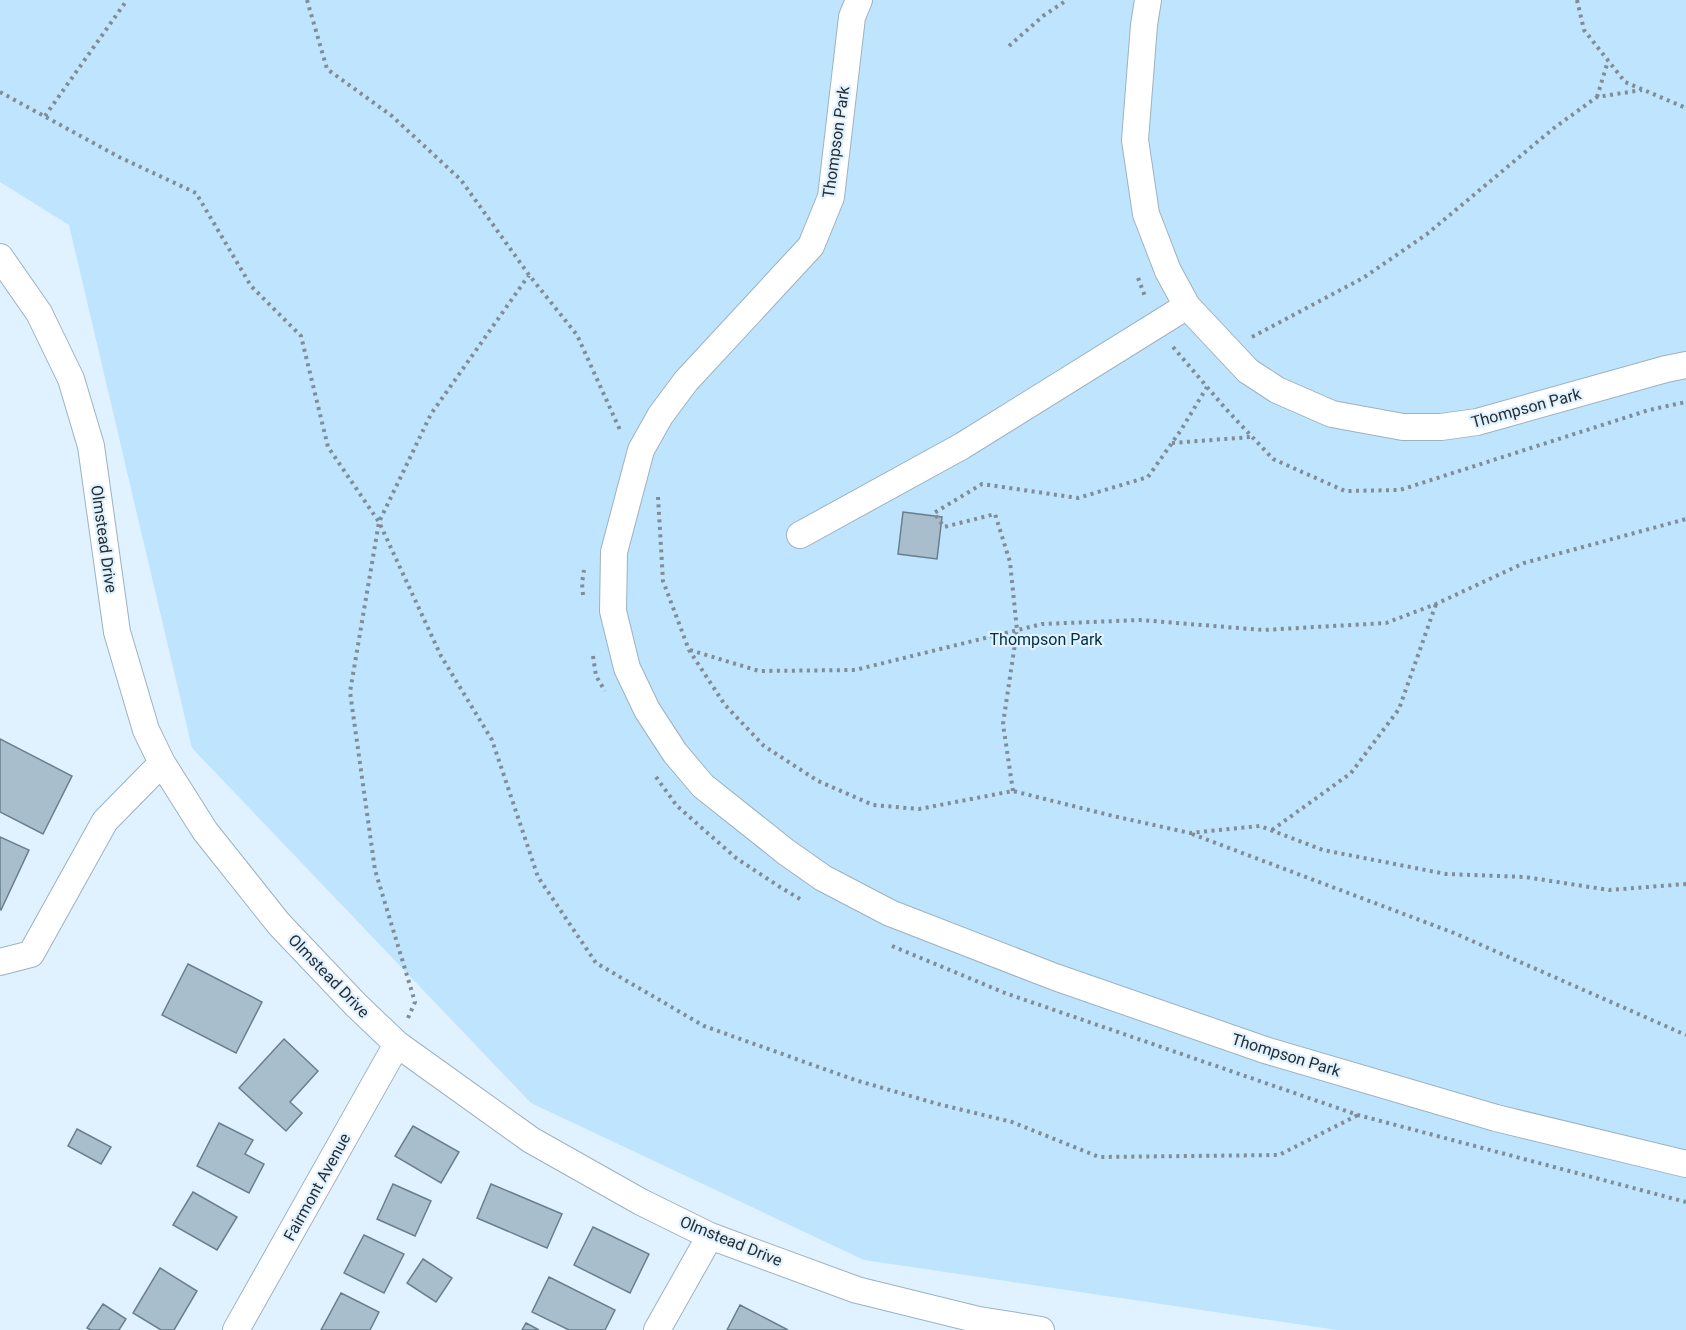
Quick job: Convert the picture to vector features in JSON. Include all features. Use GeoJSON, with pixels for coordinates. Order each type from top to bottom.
{"type":"FeatureCollection","features":[{"type":"Feature","properties":{"kind":"street","name":"Thompson Park"},"geometry":{"type":"LineString","coordinates":[[859,0],[852,17],[831,197],[811,246],[686,381],[660,416],[641,450],[631,449],[614,552],[613,611],[627,668],[647,710],[675,753],[703,786],[786,852],[823,878],[890,913],[1044,973],[1265,1050],[1496,1118],[1686,1164]]}},
{"type":"Feature","properties":{"kind":"street","name":"Thompson Park"},"geometry":{"type":"LineString","coordinates":[[1148,0],[1135,140],[1146,214],[1168,271],[1187,306],[1248,371],[1277,390],[1332,414],[1403,427],[1441,427],[1477,423],[1686,365]]}},
{"type":"Feature","properties":{"kind":"street","name":"Olmstead Drive"},"geometry":{"type":"LineString","coordinates":[[0,257],[39,313],[71,379],[91,447],[117,632],[146,730],[162,763],[206,831],[279,924],[356,1005],[397,1044],[531,1140],[641,1202],[710,1236],[857,1290],[979,1320],[1041,1330]]}},
{"type":"Feature","properties":{"kind":"street"},"geometry":{"type":"LineString","coordinates":[[800,535],[962,446],[1187,306]]}},
{"type":"Feature","properties":{"kind":"street"},"geometry":{"type":"LineString","coordinates":[[0,963],[31,954],[105,821],[162,763]]}},
{"type":"Feature","properties":{"kind":"street","name":"Fairmont Avenue"},"geometry":{"type":"LineString","coordinates":[[236,1330],[397,1044]]}},
{"type":"Feature","properties":{"kind":"street"},"geometry":{"type":"LineString","coordinates":[[657,1330],[710,1236]]}},
{"type":"Feature","properties":{"kind":"path"},"geometry":{"type":"LineString","coordinates":[[45,116],[127,0]]}},
{"type":"Feature","properties":{"kind":"path"},"geometry":{"type":"LineString","coordinates":[[308,0],[327,69],[392,117],[461,180],[529,275],[577,335],[631,449],[658,497],[663,581],[689,650],[725,705],[764,746],[818,781],[873,805],[919,809],[1013,791],[1190,833],[1454,933],[1686,1035]]}},
{"type":"Feature","properties":{"kind":"path"},"geometry":{"type":"LineString","coordinates":[[1009,45],[1043,16],[1067,0]]}},
{"type":"Feature","properties":{"kind":"path"},"geometry":{"type":"LineString","coordinates":[[1577,0],[1584,30],[1625,82],[1686,108]]}},
{"type":"Feature","properties":{"kind":"path"},"geometry":{"type":"LineString","coordinates":[[1597,97],[1609,61]]}},
{"type":"Feature","properties":{"kind":"path"},"geometry":{"type":"LineString","coordinates":[[1228,351],[1363,278],[1427,234],[1535,143],[1597,97],[1642,90]]}},
{"type":"Feature","properties":{"kind":"path"},"geometry":{"type":"LineString","coordinates":[[0,92],[119,157],[196,193],[251,286],[301,336],[328,447],[379,522],[441,656],[492,740],[538,877],[596,963],[704,1026],[855,1080],[1012,1122],[1099,1157],[1279,1155],[1358,1115]]}},
{"type":"Feature","properties":{"kind":"path"},"geometry":{"type":"LineString","coordinates":[[1136,272],[1155,326],[1252,437],[1273,459],[1345,491],[1400,490],[1649,410],[1686,402]]}},
{"type":"Feature","properties":{"kind":"path"},"geometry":{"type":"LineString","coordinates":[[397,1044],[415,1002],[375,870],[350,692],[379,522],[431,414],[529,275]]}},
{"type":"Feature","properties":{"kind":"path"},"geometry":{"type":"LineString","coordinates":[[1013,791],[1002,724],[1017,630],[1010,562],[995,514],[944,527],[934,513],[982,484],[1078,498],[1148,477],[1207,387]]}},
{"type":"Feature","properties":{"kind":"path"},"geometry":{"type":"LineString","coordinates":[[1172,442],[1252,437]]}},
{"type":"Feature","properties":{"kind":"path"},"geometry":{"type":"LineString","coordinates":[[689,650],[759,671],[855,670],[1042,624],[1140,620],[1263,630],[1386,622],[1436,604],[1524,563],[1686,519]]}},
{"type":"Feature","properties":{"kind":"path"},"geometry":{"type":"LineString","coordinates":[[585,606],[582,583],[586,560]]}},
{"type":"Feature","properties":{"kind":"path"},"geometry":{"type":"LineString","coordinates":[[1271,830],[1351,773],[1399,709],[1436,604]]}},
{"type":"Feature","properties":{"kind":"path"},"geometry":{"type":"LineString","coordinates":[[593,653],[596,676],[608,697]]}},
{"type":"Feature","properties":{"kind":"path"},"geometry":{"type":"LineString","coordinates":[[650,768],[677,806],[736,858],[809,903]]}},
{"type":"Feature","properties":{"kind":"path"},"geometry":{"type":"LineString","coordinates":[[1190,833],[1260,826],[1323,850],[1446,874],[1525,877],[1609,890],[1686,884]]}},
{"type":"Feature","properties":{"kind":"path"},"geometry":{"type":"LineString","coordinates":[[889,945],[1016,997],[1358,1115],[1686,1202]]}},
{"type":"Feature","properties":{"kind":"green space","name":"Thompson Park"},"geometry":{"type":"Polygon","coordinates":[[[0,0],[1686,0],[1686,1330],[1337,1330],[864,1260],[531,1103],[192,748],[69,225],[0,182],[0,0]]]}},
{"type":"Feature","properties":{"kind":"building"},"geometry":{"type":"Polygon","coordinates":[[[903,512],[942,517],[937,559],[898,554],[903,512]]]}},
{"type":"Feature","properties":{"kind":"building"},"geometry":{"type":"Polygon","coordinates":[[[0,739],[72,776],[43,834],[0,812],[0,739]]]}},
{"type":"Feature","properties":{"kind":"building"},"geometry":{"type":"Polygon","coordinates":[[[0,837],[29,850],[1,910],[0,909],[0,837]]]}},
{"type":"Feature","properties":{"kind":"building"},"geometry":{"type":"Polygon","coordinates":[[[188,964],[262,1002],[236,1053],[162,1015],[188,964]]]}},
{"type":"Feature","properties":{"kind":"building"},"geometry":{"type":"Polygon","coordinates":[[[284,1039],[318,1071],[290,1102],[302,1113],[286,1131],[239,1088],[284,1039]]]}},
{"type":"Feature","properties":{"kind":"building"},"geometry":{"type":"Polygon","coordinates":[[[219,1123],[253,1140],[245,1154],[264,1164],[249,1193],[197,1166],[219,1123]]]}},
{"type":"Feature","properties":{"kind":"building"},"geometry":{"type":"Polygon","coordinates":[[[413,1126],[459,1152],[441,1183],[395,1156],[413,1126]]]}},
{"type":"Feature","properties":{"kind":"building"},"geometry":{"type":"Polygon","coordinates":[[[77,1129],[111,1147],[101,1164],[68,1146],[77,1129]]]}},
{"type":"Feature","properties":{"kind":"building"},"geometry":{"type":"Polygon","coordinates":[[[393,1184],[431,1201],[415,1236],[377,1219],[393,1184]]]}},
{"type":"Feature","properties":{"kind":"building"},"geometry":{"type":"Polygon","coordinates":[[[491,1184],[562,1214],[547,1248],[477,1218],[491,1184]]]}},
{"type":"Feature","properties":{"kind":"building"},"geometry":{"type":"Polygon","coordinates":[[[193,1192],[237,1217],[217,1250],[173,1225],[193,1192]]]}},
{"type":"Feature","properties":{"kind":"building"},"geometry":{"type":"Polygon","coordinates":[[[593,1227],[649,1254],[630,1293],[574,1265],[593,1227]]]}},
{"type":"Feature","properties":{"kind":"building"},"geometry":{"type":"Polygon","coordinates":[[[364,1235],[404,1254],[384,1293],[344,1273],[364,1235]]]}},
{"type":"Feature","properties":{"kind":"building"},"geometry":{"type":"Polygon","coordinates":[[[423,1259],[452,1278],[436,1302],[407,1283],[423,1259]]]}},
{"type":"Feature","properties":{"kind":"building"},"geometry":{"type":"Polygon","coordinates":[[[160,1268],[197,1291],[174,1330],[161,1330],[133,1313],[160,1268]]]}},
{"type":"Feature","properties":{"kind":"building"},"geometry":{"type":"Polygon","coordinates":[[[549,1277],[615,1310],[605,1330],[569,1330],[532,1312],[549,1277]]]}},
{"type":"Feature","properties":{"kind":"building"},"geometry":{"type":"Polygon","coordinates":[[[341,1293],[379,1312],[370,1330],[321,1330],[341,1293]]]}},
{"type":"Feature","properties":{"kind":"building"},"geometry":{"type":"Polygon","coordinates":[[[103,1304],[126,1319],[119,1330],[87,1328],[103,1304]]]}},
{"type":"Feature","properties":{"kind":"building"},"geometry":{"type":"Polygon","coordinates":[[[740,1305],[788,1330],[727,1330],[740,1305]]]}},
{"type":"Feature","properties":{"kind":"building"},"geometry":{"type":"Polygon","coordinates":[[[526,1323],[539,1330],[522,1330],[526,1323]]]}}]}
